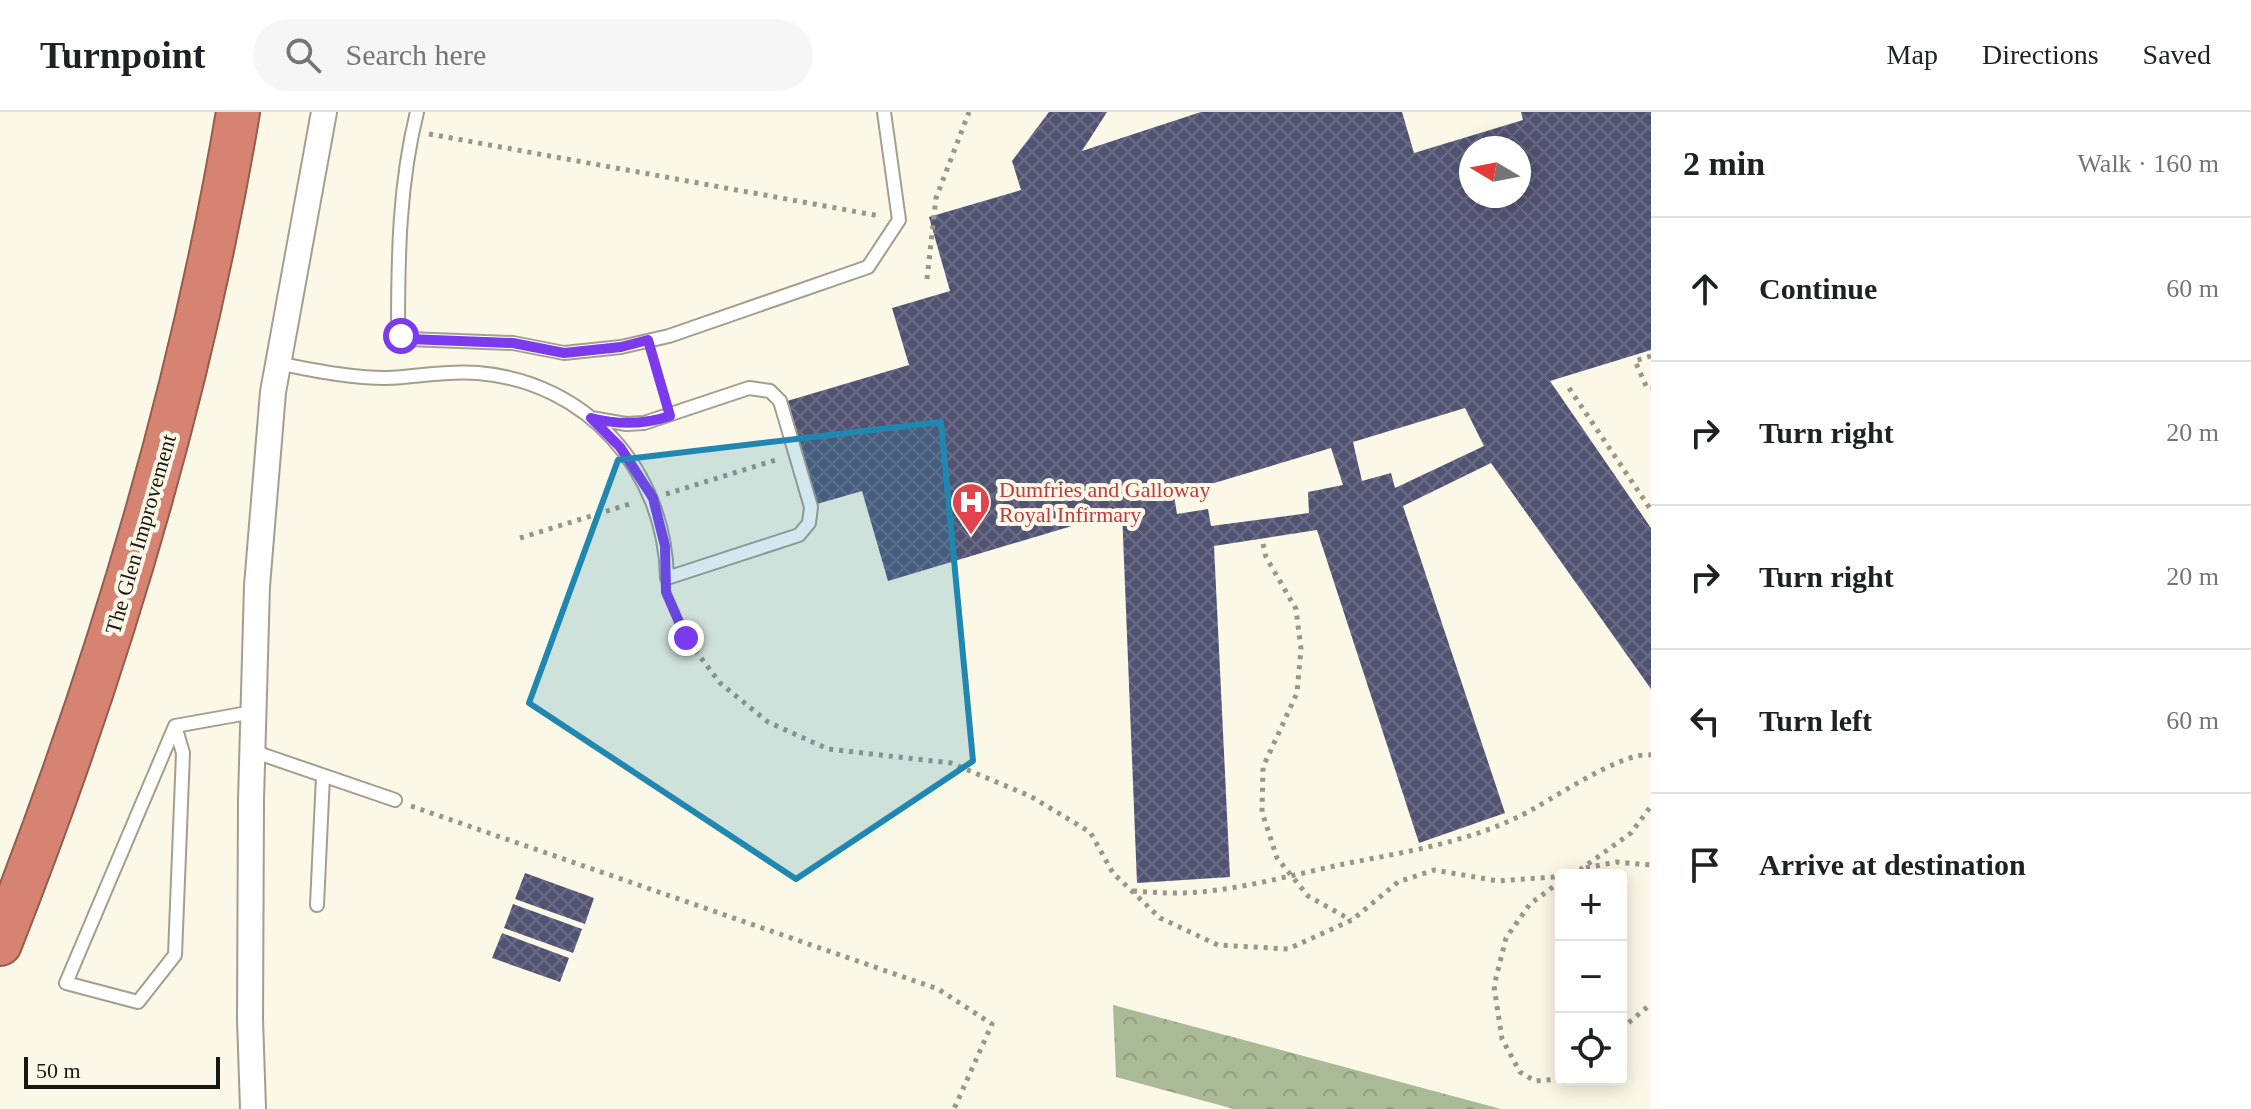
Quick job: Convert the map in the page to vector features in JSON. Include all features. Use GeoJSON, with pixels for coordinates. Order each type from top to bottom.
{"type":"FeatureCollection","features":[{"type":"Feature","properties":{"kind":"highway","name":"The Glen Improvement"},"geometry":{"type":"LineString","coordinates":[[0,944],[84,715],[138,549],[194,340],[238,112]]}},
{"type":"Feature","properties":{"kind":"street"},"geometry":{"type":"LineString","coordinates":[[253,1109],[250,1019],[252,751],[257,586],[277,363],[324,112]]}},
{"type":"Feature","properties":{"kind":"lane"},"geometry":{"type":"LineString","coordinates":[[417,112],[402,200],[397,263],[398,331],[401,336],[408,339],[513,343],[564,353],[621,347],[669,336],[868,267],[899,220],[884,112]]}},
{"type":"Feature","properties":{"kind":"lane"},"geometry":{"type":"LineString","coordinates":[[277,363],[362,377],[458,372],[499,376],[538,387],[566,401],[591,418],[620,447],[653,498],[665,546],[667,578],[799,535],[805,530],[811,507],[780,401],[770,391],[749,388],[644,423],[626,424],[591,418]]}},
{"type":"Feature","properties":{"kind":"lane"},"geometry":{"type":"LineString","coordinates":[[175,726],[253,712]]}},
{"type":"Feature","properties":{"kind":"lane"},"geometry":{"type":"LineString","coordinates":[[175,726],[183,753],[175,955],[138,1002],[66,983],[72,969],[175,726]]}},
{"type":"Feature","properties":{"kind":"lane"},"geometry":{"type":"LineString","coordinates":[[252,751],[395,800]]}},
{"type":"Feature","properties":{"kind":"lane"},"geometry":{"type":"LineString","coordinates":[[317,905],[323,776]]}},
{"type":"Feature","properties":{"kind":"path"},"geometry":{"type":"LineString","coordinates":[[927,279],[936,198],[969,112]]}},
{"type":"Feature","properties":{"kind":"path"},"geometry":{"type":"LineString","coordinates":[[412,131],[899,220]]}},
{"type":"Feature","properties":{"kind":"path"},"geometry":{"type":"LineString","coordinates":[[648,340],[670,416]]}},
{"type":"Feature","properties":{"kind":"path"},"geometry":{"type":"LineString","coordinates":[[1651,356],[1635,361],[1647,388],[1651,388]]}},
{"type":"Feature","properties":{"kind":"path"},"geometry":{"type":"LineString","coordinates":[[1569,388],[1651,510]]}},
{"type":"Feature","properties":{"kind":"path"},"geometry":{"type":"LineString","coordinates":[[1263,544],[1266,557],[1296,609],[1301,649],[1297,693],[1263,767],[1262,812],[1277,858],[1290,875],[1308,896],[1352,920]]}},
{"type":"Feature","properties":{"kind":"path"},"geometry":{"type":"LineString","coordinates":[[667,578],[666,592],[686,638],[720,683],[768,722],[828,749],[951,763],[1030,796],[1090,832],[1113,873],[1160,918],[1218,945],[1288,949],[1352,920],[1398,882],[1434,870],[1498,881],[1555,876]]}},
{"type":"Feature","properties":{"kind":"path"},"geometry":{"type":"LineString","coordinates":[[1132,891],[1204,891],[1485,833],[1590,777],[1641,754],[1651,755]]}},
{"type":"Feature","properties":{"kind":"path"},"geometry":{"type":"LineString","coordinates":[[395,800],[938,989],[992,1024],[954,1109]]}},
{"type":"Feature","properties":{"kind":"path"},"geometry":{"type":"LineString","coordinates":[[1581,869],[1631,833],[1651,806]]}},
{"type":"Feature","properties":{"kind":"path"},"geometry":{"type":"LineString","coordinates":[[1581,869],[1616,862],[1651,865]]}},
{"type":"Feature","properties":{"kind":"path"},"geometry":{"type":"LineString","coordinates":[[1555,885],[1530,904],[1506,938],[1494,986],[1502,1039],[1520,1072],[1535,1081],[1555,1079]]}},
{"type":"Feature","properties":{"kind":"path"},"geometry":{"type":"LineString","coordinates":[[1627,1024],[1651,1004]]}},
{"type":"Feature","properties":{"kind":"highlighted area"},"geometry":{"type":"Polygon","coordinates":[[[941,422],[973,761],[796,879],[529,703],[618,460],[941,422]]]}},
{"type":"Feature","properties":{"kind":"green space"},"geometry":{"type":"Polygon","coordinates":[[[1113,1005],[1501,1109],[1234,1109],[1116,1077],[1113,1005]]]}},
{"type":"Feature","properties":{"kind":"building"},"geometry":{"type":"Polygon","coordinates":[[[1049,112],[1107,112],[1082,151],[1201,112],[1402,112],[1414,153],[1459,139],[1459,208],[1531,208],[1531,136],[1470,136],[1523,120],[1521,112],[1651,112],[1651,350],[1550,381],[1651,528],[1651,689],[1491,463],[1403,506],[1505,813],[1419,843],[1317,530],[1214,546],[1230,877],[1137,883],[1122,511],[888,581],[862,491],[817,504],[787,401],[909,365],[892,308],[950,291],[929,217],[1021,190],[1012,161],[1049,112]],[[1465,408],[1353,442],[1362,481],[1391,473],[1395,488],[1484,446],[1465,408]],[[1331,448],[1174,495],[1177,514],[1208,509],[1211,526],[1309,513],[1308,492],[1343,485],[1331,448]]]}},
{"type":"Feature","properties":{"kind":"building"},"geometry":{"type":"Polygon","coordinates":[[[525,873],[594,898],[585,924],[515,899],[525,873]]]}},
{"type":"Feature","properties":{"kind":"building"},"geometry":{"type":"Polygon","coordinates":[[[513,904],[582,929],[573,953],[504,928],[513,904]]]}},
{"type":"Feature","properties":{"kind":"building"},"geometry":{"type":"Polygon","coordinates":[[[502,933],[569,958],[560,982],[492,958],[502,933]]]}},
{"type":"Feature","properties":{"kind":"place","name":"Dumfries and Galloway Royal Infirmary"},"geometry":{"type":"Point","coordinates":[971,536]}},
{"type":"Feature","properties":{"kind":"route"},"geometry":{"type":"LineString","coordinates":[[401,336],[408,339],[513,343],[564,353],[621,347],[648,340],[670,416],[626,424],[591,418],[633,463],[653,498],[665,546],[666,592],[686,638]]}}]}
